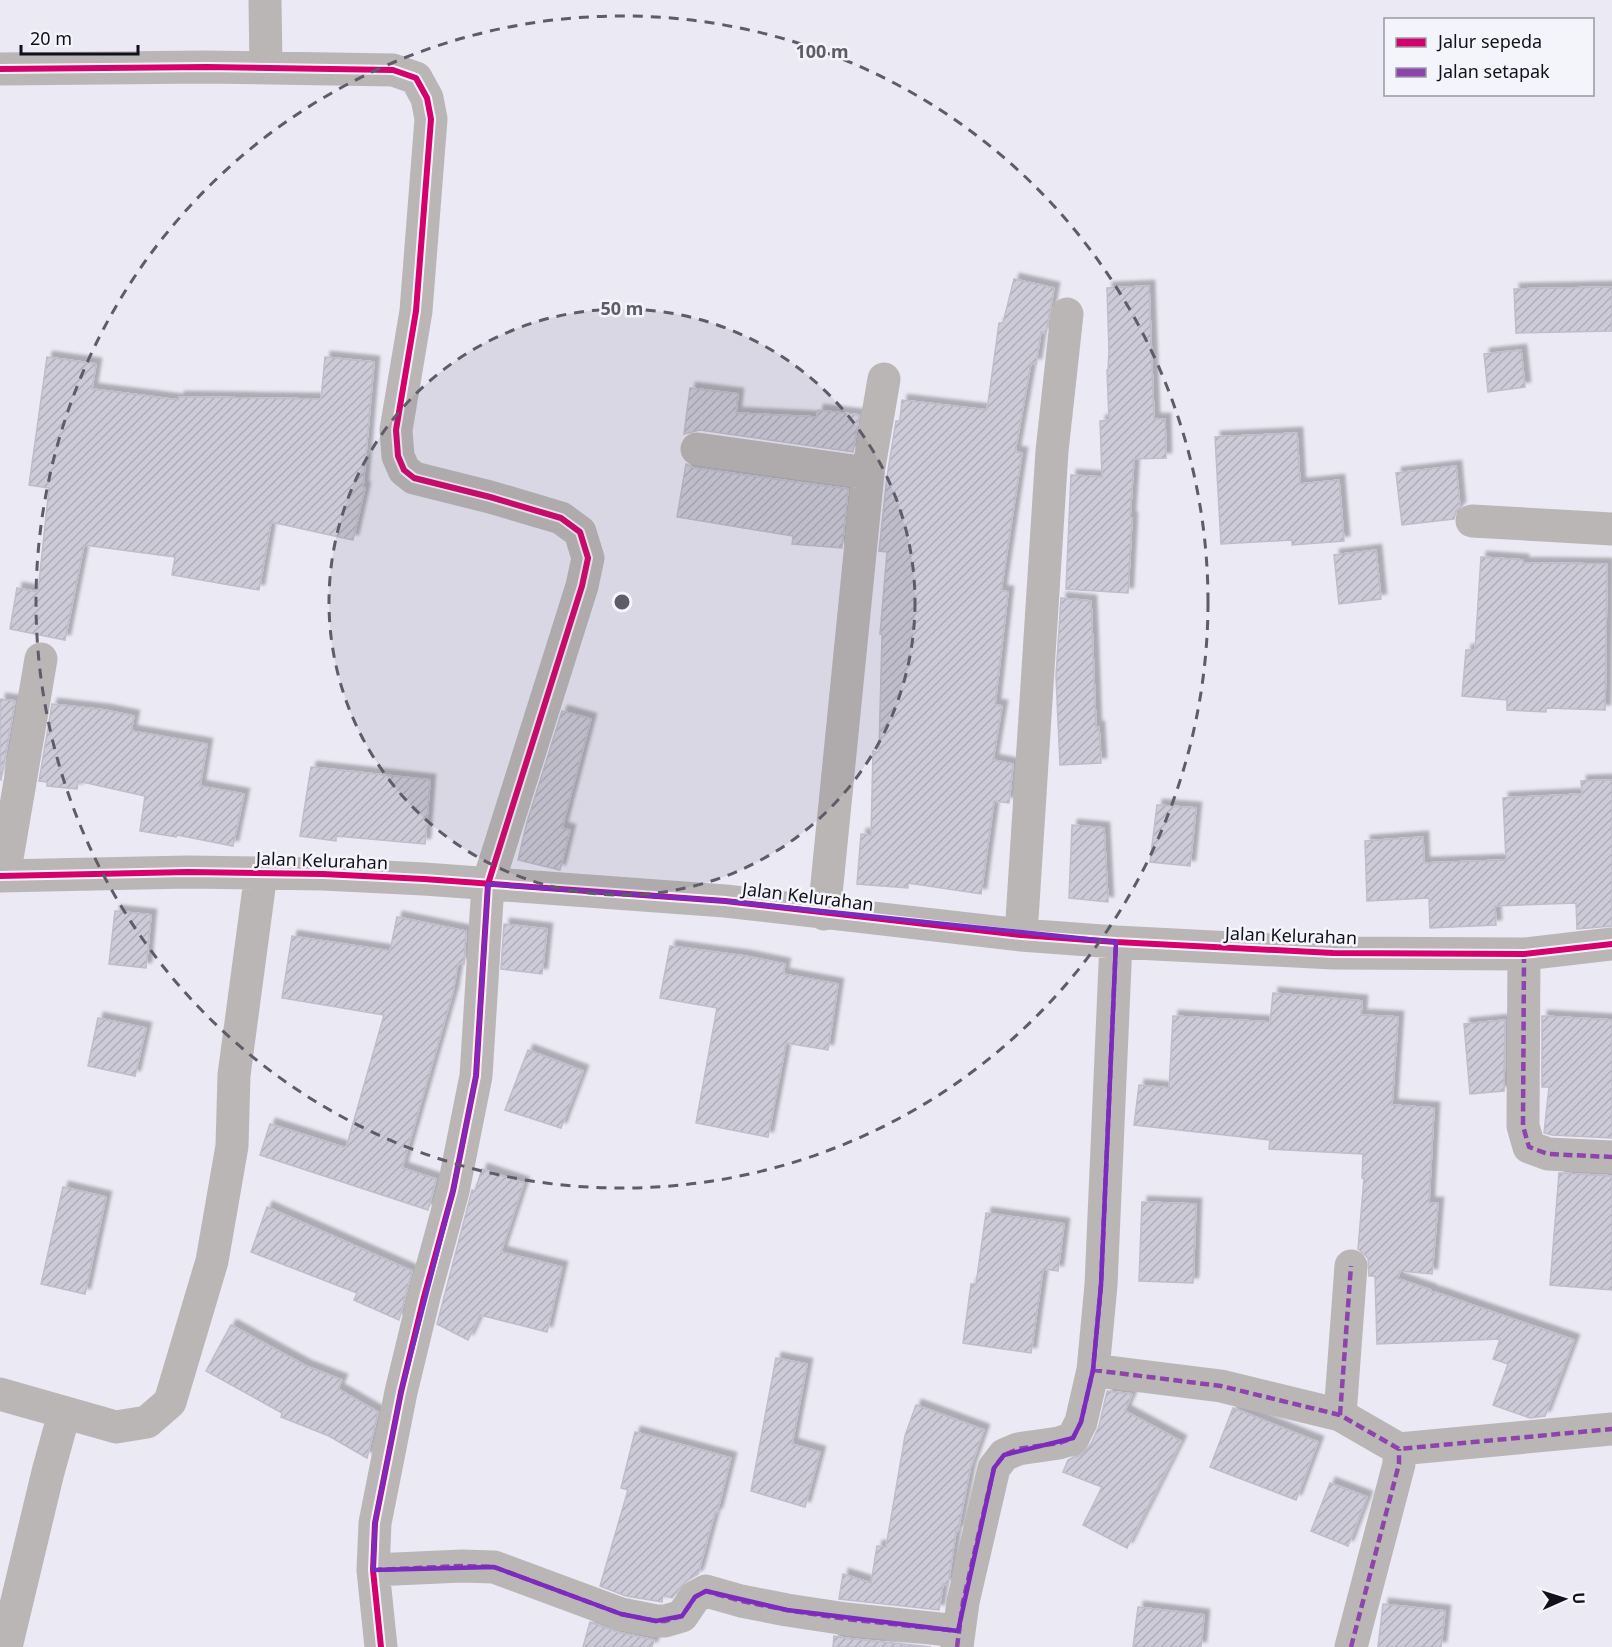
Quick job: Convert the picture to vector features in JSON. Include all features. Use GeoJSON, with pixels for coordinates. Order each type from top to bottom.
{"type":"FeatureCollection","features":[{"type":"Feature","properties":{"kind":"street"},"geometry":{"type":"LineString","coordinates":[[265,0],[266,67]]}},
{"type":"Feature","properties":{"kind":"street"},"geometry":{"type":"LineString","coordinates":[[0,69],[266,67],[393,70],[416,78],[427,98],[431,119],[416,310],[396,430],[398,456],[404,470],[414,478],[561,518],[580,532],[588,558],[582,586],[488,884],[476,1076],[453,1191],[401,1392],[375,1523],[372,1570],[381,1647]]}},
{"type":"Feature","properties":{"kind":"street"},"geometry":{"type":"LineString","coordinates":[[1021,935],[1052,451],[1067,314]]}},
{"type":"Feature","properties":{"kind":"street"},"geometry":{"type":"LineString","coordinates":[[824,914],[868,473],[884,379]]}},
{"type":"Feature","properties":{"kind":"street"},"geometry":{"type":"LineString","coordinates":[[697,449],[868,473]]}},
{"type":"Feature","properties":{"kind":"street"},"geometry":{"type":"LineString","coordinates":[[1472,521],[1612,529]]}},
{"type":"Feature","properties":{"kind":"street"},"geometry":{"type":"LineString","coordinates":[[2,876],[41,659]]}},
{"type":"Feature","properties":{"kind":"street","name":"Jalan Kelurahan"},"geometry":{"type":"LineString","coordinates":[[2,876],[188,872],[345,875],[725,901],[1021,935],[1333,953],[1524,954],[1612,944]]}},
{"type":"Feature","properties":{"kind":"street"},"geometry":{"type":"LineString","coordinates":[[0,1394],[116,1427],[147,1422],[170,1402],[212,1261],[232,1146],[234,1075],[261,873]]}},
{"type":"Feature","properties":{"kind":"street"},"geometry":{"type":"LineString","coordinates":[[372,1570],[494,1567],[621,1614],[656,1621],[682,1616],[695,1597],[706,1591],[787,1610],[958,1639],[974,1552],[994,1468],[1004,1455],[1011,1452],[1073,1438],[1081,1422],[1093,1370],[1101,1285],[1116,942]]}},
{"type":"Feature","properties":{"kind":"street"},"geometry":{"type":"LineString","coordinates":[[1524,954],[1522,1126],[1529,1147],[1548,1154],[1612,1157]]}},
{"type":"Feature","properties":{"kind":"street"},"geometry":{"type":"LineString","coordinates":[[1340,1415],[1351,1266]]}},
{"type":"Feature","properties":{"kind":"street"},"geometry":{"type":"LineString","coordinates":[[1093,1370],[1221,1386],[1340,1415],[1399,1449],[1612,1429]]}},
{"type":"Feature","properties":{"kind":"street"},"geometry":{"type":"LineString","coordinates":[[6,1647],[64,1414]]}},
{"type":"Feature","properties":{"kind":"street"},"geometry":{"type":"LineString","coordinates":[[1351,1647],[1400,1464],[1399,1449]]}},
{"type":"Feature","properties":{"kind":"highlighted area"},"geometry":{"type":"Polygon","coordinates":[[[488,884],[725,901],[1116,942],[1101,1285],[1093,1370],[1081,1422],[1073,1438],[1004,1455],[994,1468],[958,1631],[787,1610],[706,1591],[695,1597],[682,1616],[656,1621],[621,1614],[494,1567],[373,1570],[375,1523],[401,1392],[453,1191],[476,1076],[488,884]]]}},
{"type":"Feature","properties":{"kind":"building"},"geometry":{"type":"Polygon","coordinates":[[[1014,279],[1054,288],[1046,333],[1041,332],[1036,364],[1031,363],[1015,452],[1022,453],[1001,591],[1008,592],[995,705],[1002,706],[993,760],[1013,764],[1009,803],[994,801],[981,894],[908,883],[908,888],[857,884],[861,834],[871,835],[873,751],[879,752],[882,634],[880,634],[887,552],[879,551],[896,421],[900,421],[902,400],[987,410],[999,323],[1003,323],[1014,279]]]}},
{"type":"Feature","properties":{"kind":"building"},"geometry":{"type":"Polygon","coordinates":[[[1149,286],[1154,419],[1165,419],[1166,458],[1134,459],[1128,593],[1066,589],[1071,475],[1102,477],[1100,421],[1109,420],[1107,288],[1149,286]]]}},
{"type":"Feature","properties":{"kind":"building"},"geometry":{"type":"Polygon","coordinates":[[[1612,287],[1612,331],[1516,333],[1514,289],[1612,287]]]}},
{"type":"Feature","properties":{"kind":"building"},"geometry":{"type":"Polygon","coordinates":[[[1521,350],[1525,387],[1488,392],[1484,354],[1521,350]]]}},
{"type":"Feature","properties":{"kind":"building"},"geometry":{"type":"Polygon","coordinates":[[[47,357],[96,364],[92,389],[179,400],[179,397],[321,399],[325,357],[374,362],[363,487],[365,488],[353,540],[271,522],[259,590],[172,575],[175,557],[84,545],[65,640],[10,629],[17,588],[38,592],[49,488],[29,485],[47,357]]]}},
{"type":"Feature","properties":{"kind":"building"},"geometry":{"type":"Polygon","coordinates":[[[690,388],[738,394],[736,413],[817,417],[818,410],[859,415],[853,452],[700,430],[684,434],[690,388]]]}},
{"type":"Feature","properties":{"kind":"building"},"geometry":{"type":"Polygon","coordinates":[[[1297,433],[1300,484],[1339,480],[1344,541],[1292,545],[1292,540],[1221,544],[1215,437],[1297,433]]]}},
{"type":"Feature","properties":{"kind":"building"},"geometry":{"type":"Polygon","coordinates":[[[686,464],[694,468],[848,489],[842,548],[792,544],[793,536],[677,517],[686,464]]]}},
{"type":"Feature","properties":{"kind":"building"},"geometry":{"type":"Polygon","coordinates":[[[1456,466],[1460,507],[1454,519],[1402,525],[1396,473],[1456,466]]]}},
{"type":"Feature","properties":{"kind":"building"},"geometry":{"type":"Polygon","coordinates":[[[1376,550],[1381,599],[1339,604],[1334,555],[1376,550]]]}},
{"type":"Feature","properties":{"kind":"building"},"geometry":{"type":"Polygon","coordinates":[[[1481,557],[1523,560],[1523,563],[1607,564],[1605,710],[1546,708],[1546,712],[1507,710],[1507,700],[1462,696],[1466,650],[1475,650],[1481,557]]]}},
{"type":"Feature","properties":{"kind":"building"},"geometry":{"type":"Polygon","coordinates":[[[1061,598],[1091,601],[1096,727],[1099,727],[1101,763],[1060,765],[1056,676],[1061,598]]]}},
{"type":"Feature","properties":{"kind":"building"},"geometry":{"type":"Polygon","coordinates":[[[0,699],[15,701],[1,780],[0,779],[0,699]]]}},
{"type":"Feature","properties":{"kind":"building"},"geometry":{"type":"Polygon","coordinates":[[[52,704],[134,716],[131,731],[207,744],[200,786],[244,794],[233,846],[177,835],[176,837],[140,831],[145,796],[78,781],[77,789],[47,786],[47,782],[39,781],[52,704]]]}},
{"type":"Feature","properties":{"kind":"building"},"geometry":{"type":"Polygon","coordinates":[[[562,711],[591,719],[562,828],[570,830],[560,870],[518,860],[527,822],[562,711]]]}},
{"type":"Feature","properties":{"kind":"building"},"geometry":{"type":"Polygon","coordinates":[[[311,767],[430,780],[425,844],[336,836],[336,841],[300,836],[311,767]]]}},
{"type":"Feature","properties":{"kind":"building"},"geometry":{"type":"Polygon","coordinates":[[[1612,780],[1612,926],[1577,929],[1576,903],[1495,906],[1496,925],[1430,928],[1429,898],[1367,901],[1365,841],[1423,837],[1424,863],[1506,860],[1503,798],[1582,794],[1581,781],[1612,780]]]}},
{"type":"Feature","properties":{"kind":"building"},"geometry":{"type":"Polygon","coordinates":[[[1157,805],[1196,808],[1190,866],[1150,862],[1157,805]]]}},
{"type":"Feature","properties":{"kind":"building"},"geometry":{"type":"Polygon","coordinates":[[[1072,825],[1104,828],[1108,902],[1069,898],[1072,825]]]}},
{"type":"Feature","properties":{"kind":"building"},"geometry":{"type":"Polygon","coordinates":[[[115,911],[151,915],[146,968],[109,964],[115,911]]]}},
{"type":"Feature","properties":{"kind":"building"},"geometry":{"type":"Polygon","coordinates":[[[397,917],[466,931],[464,964],[458,963],[453,992],[402,1168],[436,1179],[428,1210],[260,1155],[270,1124],[346,1148],[384,1015],[282,998],[292,936],[390,951],[397,917]]]}},
{"type":"Feature","properties":{"kind":"building"},"geometry":{"type":"Polygon","coordinates":[[[504,924],[547,929],[542,974],[501,969],[504,924]]]}},
{"type":"Feature","properties":{"kind":"building"},"geometry":{"type":"Polygon","coordinates":[[[670,946],[785,964],[783,974],[838,984],[828,1050],[786,1043],[768,1137],[696,1123],[717,1008],[660,998],[670,946]]]}},
{"type":"Feature","properties":{"kind":"building"},"geometry":{"type":"Polygon","coordinates":[[[1273,993],[1362,1001],[1361,1015],[1398,1017],[1392,1105],[1434,1108],[1429,1203],[1438,1203],[1432,1274],[1400,1271],[1396,1278],[1574,1340],[1545,1416],[1530,1418],[1493,1405],[1508,1364],[1493,1359],[1500,1339],[1377,1344],[1375,1276],[1369,1276],[1368,1258],[1358,1249],[1364,1178],[1362,1178],[1363,1154],[1269,1149],[1270,1140],[1134,1125],[1139,1085],[1169,1088],[1173,1016],[1270,1022],[1273,993]]]}},
{"type":"Feature","properties":{"kind":"building"},"geometry":{"type":"Polygon","coordinates":[[[1542,1016],[1612,1020],[1612,1138],[1544,1133],[1549,1087],[1542,1087],[1542,1016]]]}},
{"type":"Feature","properties":{"kind":"building"},"geometry":{"type":"Polygon","coordinates":[[[98,1018],[146,1028],[135,1076],[88,1066],[98,1018]]]}},
{"type":"Feature","properties":{"kind":"building"},"geometry":{"type":"Polygon","coordinates":[[[1505,1020],[1504,1091],[1470,1094],[1464,1024],[1505,1020]]]}},
{"type":"Feature","properties":{"kind":"building"},"geometry":{"type":"Polygon","coordinates":[[[528,1050],[583,1071],[561,1128],[505,1110],[528,1050]]]}},
{"type":"Feature","properties":{"kind":"building"},"geometry":{"type":"Polygon","coordinates":[[[482,1169],[524,1183],[501,1252],[562,1267],[547,1332],[480,1315],[468,1340],[437,1324],[472,1190],[475,1191],[482,1169]]]}},
{"type":"Feature","properties":{"kind":"building"},"geometry":{"type":"Polygon","coordinates":[[[1559,1173],[1612,1176],[1612,1290],[1550,1285],[1559,1173]]]}},
{"type":"Feature","properties":{"kind":"building"},"geometry":{"type":"Polygon","coordinates":[[[63,1187],[106,1197],[85,1294],[41,1284],[63,1187]]]}},
{"type":"Feature","properties":{"kind":"building"},"geometry":{"type":"Polygon","coordinates":[[[1142,1202],[1196,1204],[1193,1283],[1139,1281],[1142,1202]]]}},
{"type":"Feature","properties":{"kind":"building"},"geometry":{"type":"Polygon","coordinates":[[[267,1207],[412,1271],[399,1320],[354,1300],[357,1293],[251,1252],[267,1207]]]}},
{"type":"Feature","properties":{"kind":"building"},"geometry":{"type":"Polygon","coordinates":[[[986,1213],[1064,1224],[1058,1271],[1043,1269],[1031,1353],[963,1343],[971,1284],[976,1284],[986,1213]]]}},
{"type":"Feature","properties":{"kind":"building"},"geometry":{"type":"Polygon","coordinates":[[[231,1325],[306,1366],[342,1380],[338,1389],[378,1412],[367,1458],[329,1436],[281,1417],[282,1413],[206,1371],[231,1325]]]}},
{"type":"Feature","properties":{"kind":"building"},"geometry":{"type":"Polygon","coordinates":[[[776,1358],[807,1364],[792,1444],[820,1452],[805,1507],[751,1491],[776,1358]]]}},
{"type":"Feature","properties":{"kind":"building"},"geometry":{"type":"Polygon","coordinates":[[[1107,1391],[1132,1394],[1125,1411],[1181,1441],[1127,1548],[1083,1525],[1102,1487],[1063,1472],[1068,1460],[1080,1455],[1090,1446],[1099,1426],[1107,1391]]]}},
{"type":"Feature","properties":{"kind":"building"},"geometry":{"type":"Polygon","coordinates":[[[916,1405],[984,1430],[970,1469],[958,1531],[956,1531],[948,1585],[943,1584],[939,1610],[839,1599],[843,1574],[871,1583],[877,1546],[886,1547],[905,1436],[916,1405]]]}},
{"type":"Feature","properties":{"kind":"building"},"geometry":{"type":"Polygon","coordinates":[[[1233,1408],[1318,1442],[1296,1500],[1210,1467],[1233,1408]]]}},
{"type":"Feature","properties":{"kind":"building"},"geometry":{"type":"Polygon","coordinates":[[[635,1432],[731,1458],[698,1574],[686,1581],[672,1598],[663,1595],[662,1602],[626,1596],[600,1586],[628,1490],[621,1488],[635,1432]]]}},
{"type":"Feature","properties":{"kind":"building"},"geometry":{"type":"Polygon","coordinates":[[[1330,1483],[1367,1497],[1348,1546],[1311,1531],[1330,1483]]]}},
{"type":"Feature","properties":{"kind":"building"},"geometry":{"type":"Polygon","coordinates":[[[1383,1604],[1445,1611],[1441,1647],[1378,1647],[1383,1604]]]}},
{"type":"Feature","properties":{"kind":"building"},"geometry":{"type":"Polygon","coordinates":[[[1138,1607],[1204,1615],[1201,1647],[1133,1647],[1138,1607]]]}},
{"type":"Feature","properties":{"kind":"building"},"geometry":{"type":"Polygon","coordinates":[[[590,1622],[617,1632],[654,1640],[652,1647],[583,1647],[590,1622]]]}},
{"type":"Feature","properties":{"kind":"building"},"geometry":{"type":"Polygon","coordinates":[[[834,1636],[844,1638],[931,1647],[833,1647],[834,1636]]]}},
{"type":"Feature","properties":{"kind":"marked path"},"geometry":{"type":"LineString","coordinates":[[957,1647],[963,1602],[994,1468],[1004,1455],[1018,1449],[1059,1443],[1073,1438],[1081,1422],[1093,1370],[1101,1285],[1116,942]]}},
{"type":"Feature","properties":{"kind":"marked path"},"geometry":{"type":"LineString","coordinates":[[1524,954],[1523,1126],[1529,1147],[1548,1154],[1612,1157]]}},
{"type":"Feature","properties":{"kind":"marked path"},"geometry":{"type":"LineString","coordinates":[[1340,1415],[1351,1266]]}},
{"type":"Feature","properties":{"kind":"marked path"},"geometry":{"type":"LineString","coordinates":[[1093,1370],[1221,1386],[1340,1415],[1399,1449],[1612,1429]]}},
{"type":"Feature","properties":{"kind":"marked path"},"geometry":{"type":"LineString","coordinates":[[1351,1647],[1399,1464],[1399,1449]]}},
{"type":"Feature","properties":{"kind":"marked path"},"geometry":{"type":"LineString","coordinates":[[373,1570],[494,1567],[621,1614],[656,1621],[682,1616],[695,1597],[706,1591],[787,1610],[958,1631]]}},
{"type":"Feature","properties":{"kind":"cycle path"},"geometry":{"type":"LineString","coordinates":[[0,69],[207,67],[393,70],[416,78],[427,98],[431,119],[416,311],[396,430],[398,456],[404,470],[414,478],[561,518],[580,532],[588,558],[582,586],[488,884],[476,1076],[453,1191],[401,1392],[375,1523],[373,1570],[381,1647]]}},
{"type":"Feature","properties":{"kind":"cycle path"},"geometry":{"type":"LineString","coordinates":[[0,876],[188,872],[323,874],[424,879],[725,901],[1021,935],[1333,953],[1524,954],[1612,944]]}}]}
